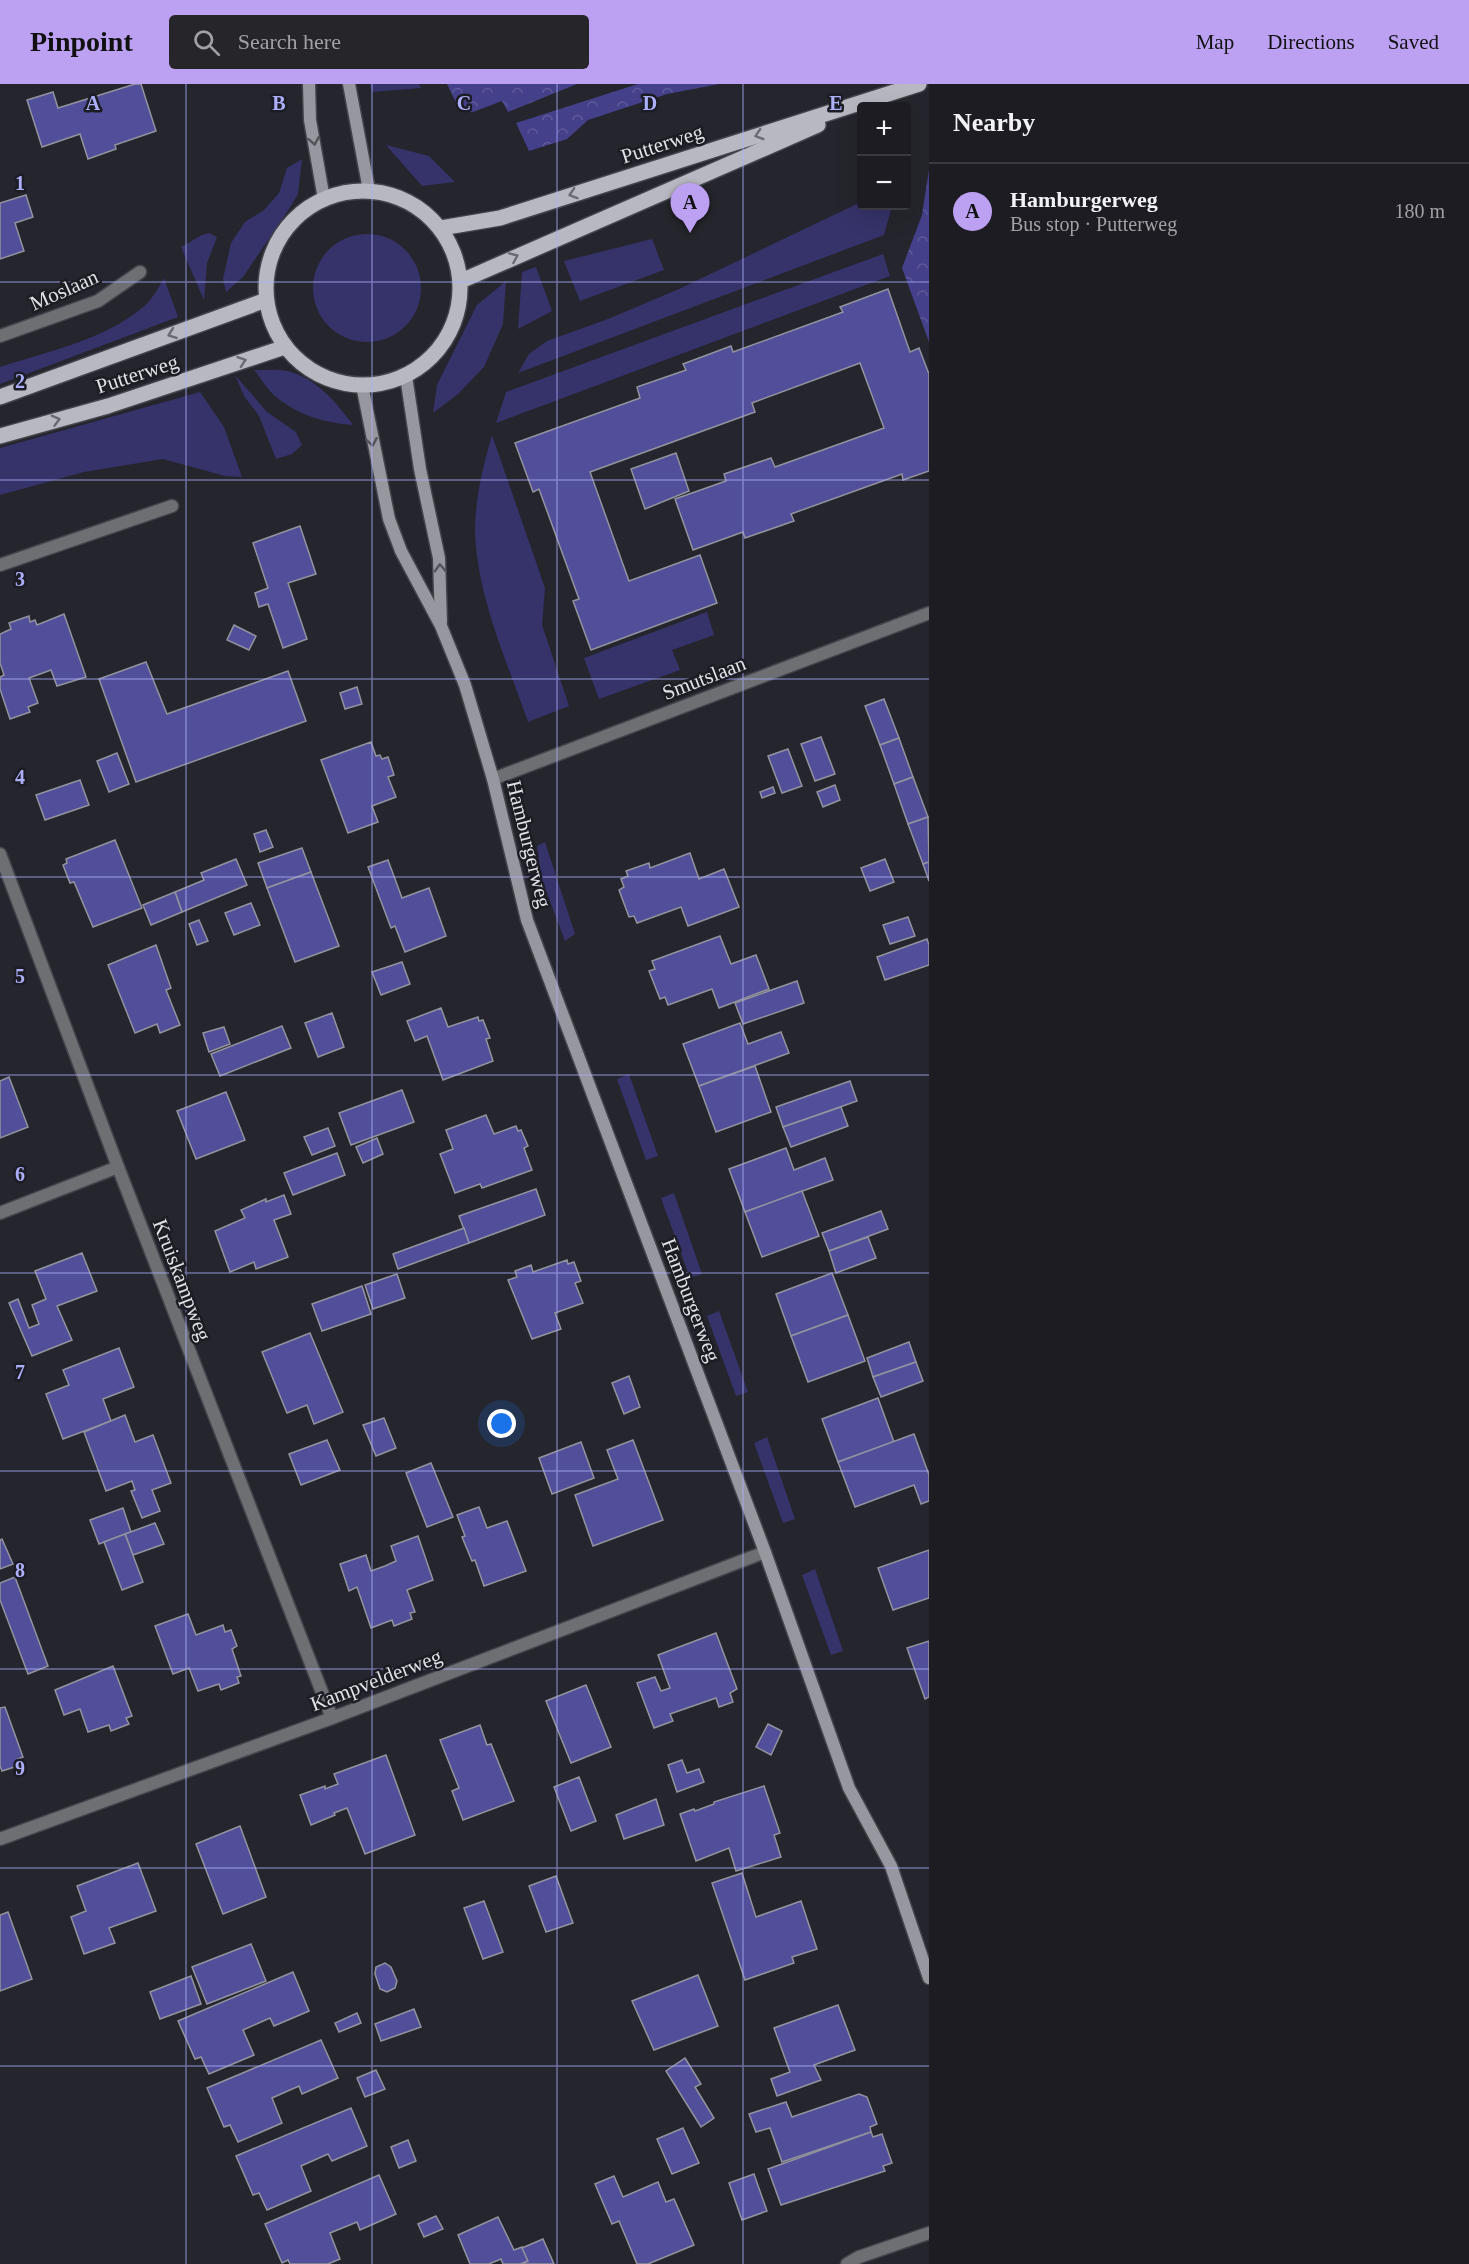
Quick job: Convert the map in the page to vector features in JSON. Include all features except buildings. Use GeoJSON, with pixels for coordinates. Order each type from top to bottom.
{"type":"FeatureCollection","features":[{"type":"Feature","properties":{"kind":"main road","name":"Putterweg"},"geometry":{"type":"LineString","coordinates":[[441,228],[500,218],[919,84]]}},
{"type":"Feature","properties":{"kind":"main road","name":"Putterweg"},"geometry":{"type":"LineString","coordinates":[[873,102],[895,92]]}},
{"type":"Feature","properties":{"kind":"main road","name":"Putterweg"},"geometry":{"type":"LineString","coordinates":[[461,281],[857,109]]}},
{"type":"Feature","properties":{"kind":"main road"},"geometry":{"type":"LineString","coordinates":[[369,190],[396,196],[421,209],[441,228],[455,253],[461,281],[459,309],[449,336],[432,358],[406,376],[379,384],[328,380],[305,366],[285,347],[272,325],[266,300],[266,276],[272,253],[283,231],[299,214],[324,199],[369,190]]}},
{"type":"Feature","properties":{"kind":"main road","name":"Putterweg"},"geometry":{"type":"LineString","coordinates":[[0,397],[266,300]]}},
{"type":"Feature","properties":{"kind":"main road","name":"Putterweg"},"geometry":{"type":"LineString","coordinates":[[0,435],[108,406],[285,347]]}},
{"type":"Feature","properties":{"kind":"street"},"geometry":{"type":"LineString","coordinates":[[309,84],[310,120],[324,199]]}},
{"type":"Feature","properties":{"kind":"street"},"geometry":{"type":"LineString","coordinates":[[349,84],[369,190]]}},
{"type":"Feature","properties":{"kind":"street","name":"Moslaan"},"geometry":{"type":"LineString","coordinates":[[0,336],[98,301],[140,272]]}},
{"type":"Feature","properties":{"kind":"street","name":"Hamburgerweg"},"geometry":{"type":"LineString","coordinates":[[406,376],[420,469],[439,558],[441,626]]}},
{"type":"Feature","properties":{"kind":"street","name":"Hamburgerweg"},"geometry":{"type":"LineString","coordinates":[[362,384],[389,519],[401,551],[441,626],[465,685],[493,779],[527,920],[765,1552],[849,1788],[891,1866],[929,1978]]}},
{"type":"Feature","properties":{"kind":"street"},"geometry":{"type":"LineString","coordinates":[[0,565],[172,506]]}},
{"type":"Feature","properties":{"kind":"street","name":"Smutslaan"},"geometry":{"type":"LineString","coordinates":[[493,779],[929,613]]}},
{"type":"Feature","properties":{"kind":"street","name":"Kruiskampweg"},"geometry":{"type":"LineString","coordinates":[[0,854],[117,1167],[332,1718]]}},
{"type":"Feature","properties":{"kind":"street"},"geometry":{"type":"LineString","coordinates":[[0,1213],[117,1167]]}},
{"type":"Feature","properties":{"kind":"street","name":"Kampvelderweg"},"geometry":{"type":"LineString","coordinates":[[0,1839],[332,1718],[765,1552]]}},
{"type":"Feature","properties":{"kind":"street"},"geometry":{"type":"LineString","coordinates":[[847,2264],[861,2261],[929,2234]]}},
{"type":"Feature","properties":{"kind":"shaded area"},"geometry":{"type":"Polygon","coordinates":[[[370,84],[419,84],[421,88],[372,92],[370,84]]]}},
{"type":"Feature","properties":{"kind":"shaded area"},"geometry":{"type":"Polygon","coordinates":[[[386,145],[429,156],[455,182],[422,186],[386,145]]]}},
{"type":"Feature","properties":{"kind":"shaded area"},"geometry":{"type":"Polygon","coordinates":[[[302,159],[298,194],[243,277],[226,292],[223,279],[231,243],[245,222],[264,210],[279,193],[287,168],[302,159]]]}},
{"type":"Feature","properties":{"kind":"shaded area"},"geometry":{"type":"Polygon","coordinates":[[[857,204],[857,210],[891,210],[884,235],[518,373],[529,354],[547,341],[608,319],[679,289],[857,204]]]}},
{"type":"Feature","properties":{"kind":"shaded area"},"geometry":{"type":"Polygon","coordinates":[[[209,233],[217,237],[207,263],[204,300],[181,247],[209,233]]]}},
{"type":"Feature","properties":{"kind":"shaded area"},"geometry":{"type":"Polygon","coordinates":[[[367,234],[388,238],[405,250],[417,267],[421,288],[417,309],[405,326],[388,338],[367,342],[346,338],[329,326],[317,309],[313,288],[317,267],[329,250],[346,238],[367,234]]]}},
{"type":"Feature","properties":{"kind":"shaded area"},"geometry":{"type":"Polygon","coordinates":[[[652,239],[664,270],[580,301],[564,261],[652,239]]]}},
{"type":"Feature","properties":{"kind":"shaded area"},"geometry":{"type":"Polygon","coordinates":[[[883,254],[890,276],[496,423],[506,392],[883,254]]]}},
{"type":"Feature","properties":{"kind":"shaded area"},"geometry":{"type":"Polygon","coordinates":[[[536,267],[552,311],[518,329],[522,272],[536,267]]]}},
{"type":"Feature","properties":{"kind":"shaded area"},"geometry":{"type":"Polygon","coordinates":[[[164,278],[178,317],[0,384],[0,367],[74,344],[127,319],[148,302],[164,278]]]}},
{"type":"Feature","properties":{"kind":"shaded area"},"geometry":{"type":"Polygon","coordinates":[[[506,281],[503,324],[484,367],[458,394],[433,413],[437,385],[477,305],[506,281]]]}},
{"type":"Feature","properties":{"kind":"shaded area"},"geometry":{"type":"Polygon","coordinates":[[[254,370],[288,371],[308,380],[333,400],[353,425],[322,420],[284,403],[272,393],[254,370]]]}},
{"type":"Feature","properties":{"kind":"shaded area"},"geometry":{"type":"Polygon","coordinates":[[[235,375],[267,412],[296,432],[302,445],[292,454],[276,459],[259,416],[244,396],[235,375]]]}},
{"type":"Feature","properties":{"kind":"shaded area"},"geometry":{"type":"Polygon","coordinates":[[[200,392],[224,427],[242,477],[225,476],[163,459],[84,472],[0,495],[0,448],[200,392]]]}},
{"type":"Feature","properties":{"kind":"shaded area"},"geometry":{"type":"Polygon","coordinates":[[[492,435],[545,588],[542,625],[569,706],[528,722],[494,628],[477,556],[476,507],[492,435]]]}},
{"type":"Feature","properties":{"kind":"shaded area"},"geometry":{"type":"Polygon","coordinates":[[[707,612],[714,635],[672,650],[680,670],[599,699],[584,658],[707,612]]]}},
{"type":"Feature","properties":{"kind":"shaded area"},"geometry":{"type":"Polygon","coordinates":[[[545,842],[575,934],[565,941],[542,880],[537,846],[545,842]]]}},
{"type":"Feature","properties":{"kind":"shaded area"},"geometry":{"type":"Polygon","coordinates":[[[629,1074],[658,1156],[646,1160],[617,1079],[629,1074]]]}},
{"type":"Feature","properties":{"kind":"shaded area"},"geometry":{"type":"Polygon","coordinates":[[[674,1193],[702,1274],[690,1278],[661,1198],[674,1193]]]}},
{"type":"Feature","properties":{"kind":"shaded area"},"geometry":{"type":"Polygon","coordinates":[[[719,1311],[748,1392],[736,1396],[707,1316],[719,1311]]]}},
{"type":"Feature","properties":{"kind":"shaded area"},"geometry":{"type":"Polygon","coordinates":[[[767,1437],[795,1519],[783,1523],[754,1443],[767,1437]]]}},
{"type":"Feature","properties":{"kind":"shaded area"},"geometry":{"type":"Polygon","coordinates":[[[815,1569],[843,1651],[831,1655],[802,1575],[815,1569]]]}},
{"type":"Feature","properties":{"kind":"green space"},"geometry":{"type":"Polygon","coordinates":[[[447,84],[577,84],[508,112],[502,101],[473,112],[460,111],[447,84]]]}},
{"type":"Feature","properties":{"kind":"green space"},"geometry":{"type":"Polygon","coordinates":[[[638,84],[719,84],[667,94],[588,120],[567,139],[529,151],[516,123],[638,84]]]}},
{"type":"Feature","properties":{"kind":"green space"},"geometry":{"type":"Polygon","coordinates":[[[929,170],[929,342],[902,268],[922,215],[929,170]]]}},
{"type":"Feature","properties":{"kind":"place","name":"Hamburgerweg"},"geometry":{"type":"Point","coordinates":[690,233]}}]}
